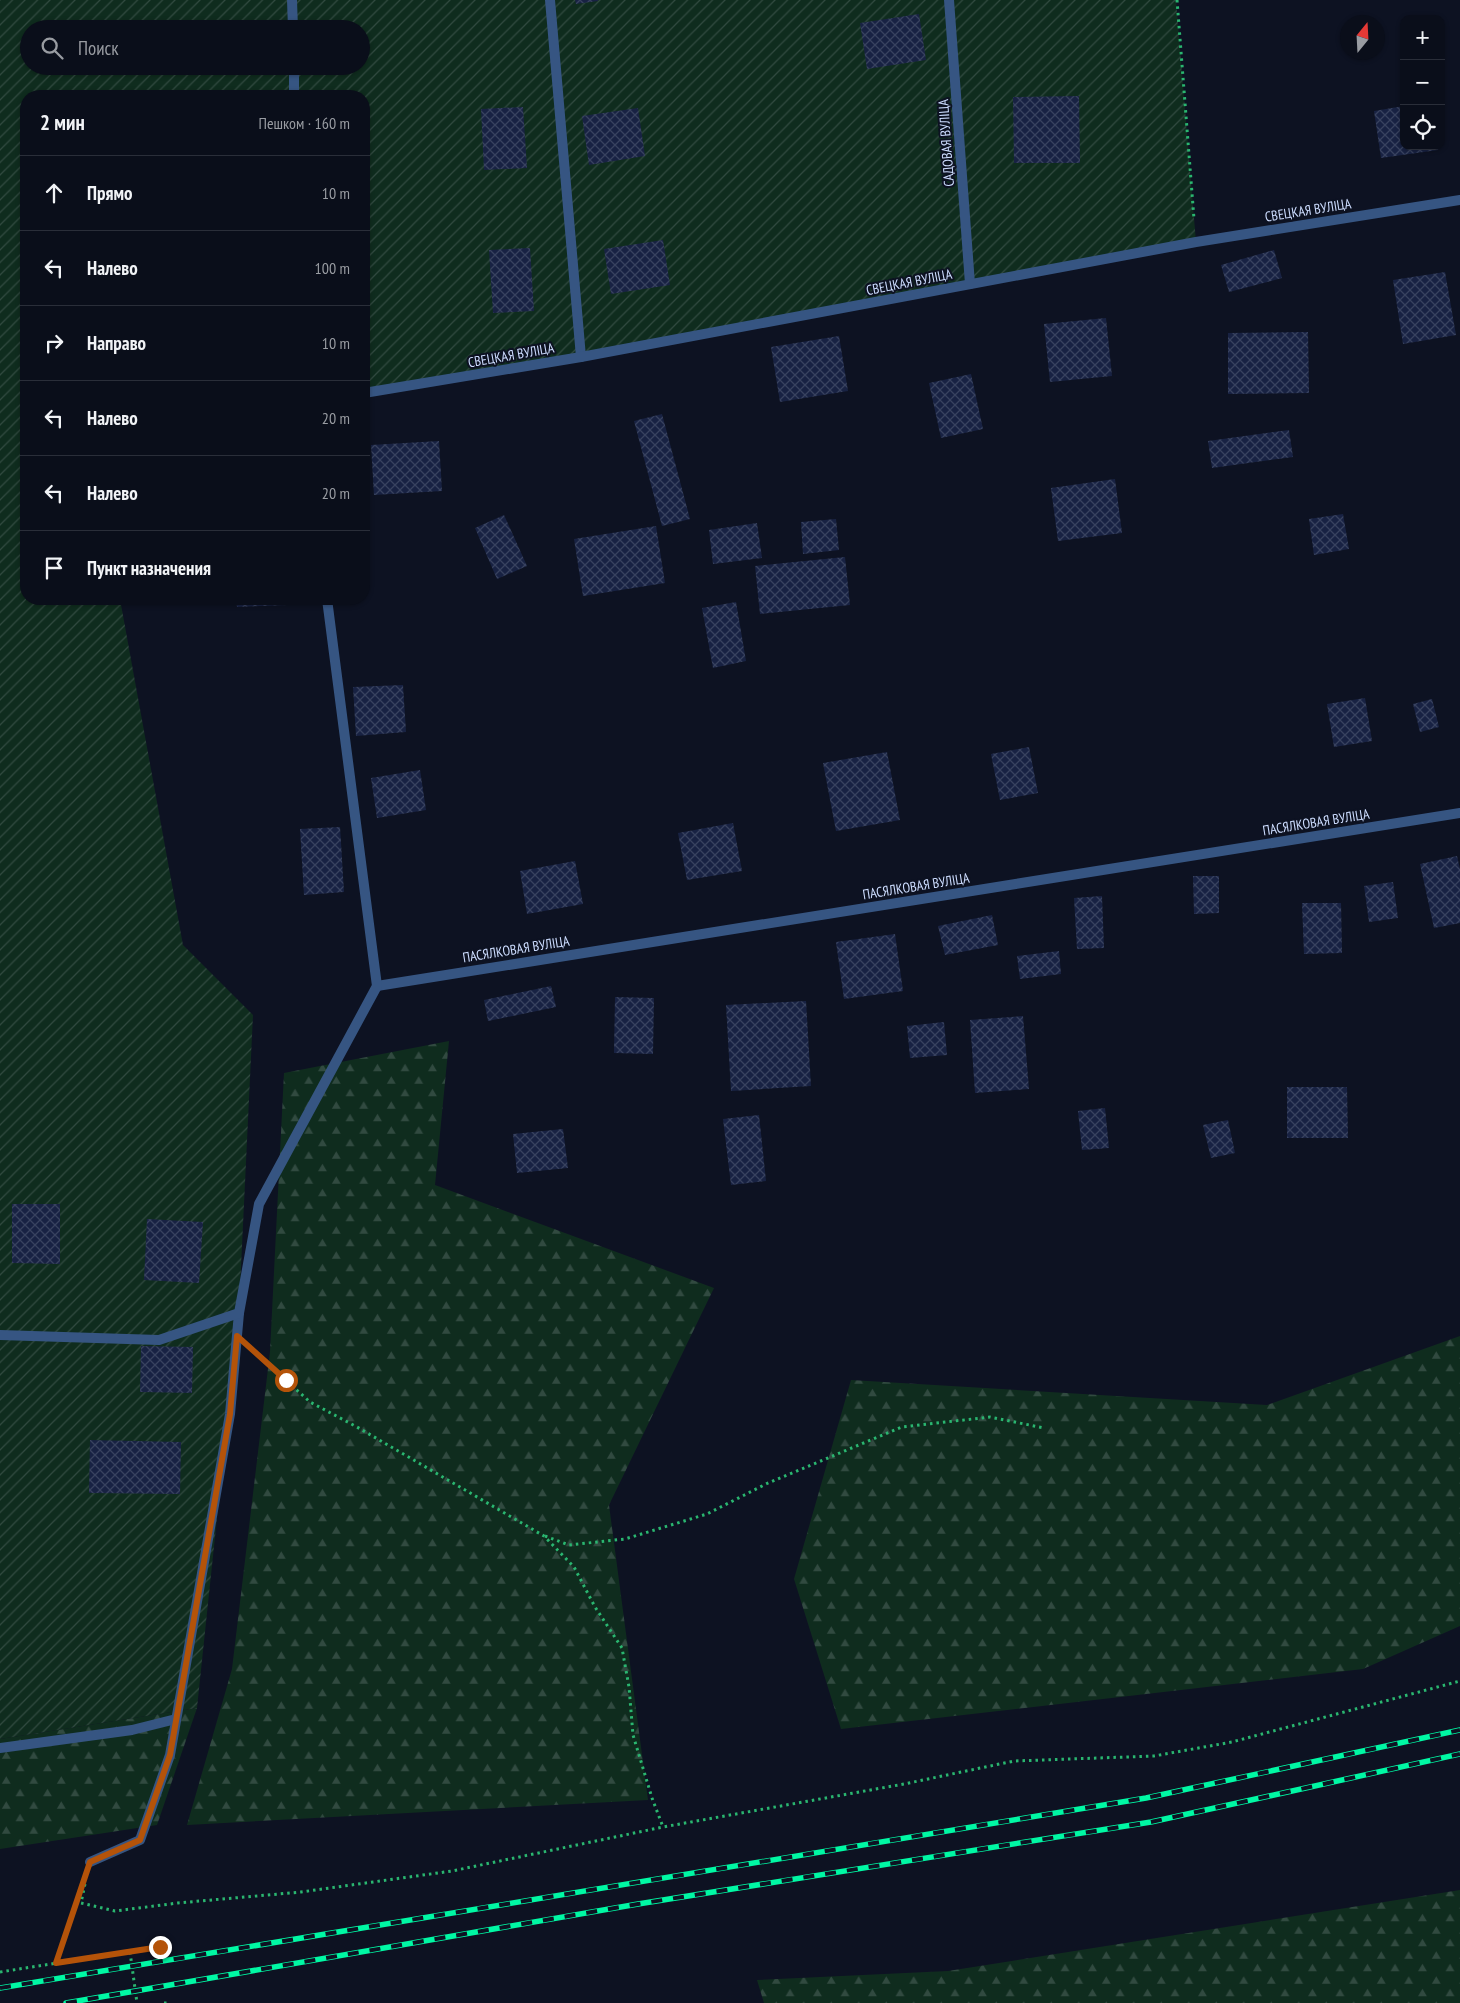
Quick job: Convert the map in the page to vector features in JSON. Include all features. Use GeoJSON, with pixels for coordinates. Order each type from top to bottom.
{"type":"FeatureCollection","features":[{"type":"Feature","properties":{"kind":"street"},"geometry":{"type":"LineString","coordinates":[[292,0],[293,20]]}},
{"type":"Feature","properties":{"kind":"street"},"geometry":{"type":"LineString","coordinates":[[550,0],[581,357]]}},
{"type":"Feature","properties":{"kind":"street","name":"САДОВАЯ ВУЛІЦА"},"geometry":{"type":"LineString","coordinates":[[949,0],[970,284]]}},
{"type":"Feature","properties":{"kind":"street"},"geometry":{"type":"LineString","coordinates":[[294,75],[294,90]]}},
{"type":"Feature","properties":{"kind":"street","name":"СВЕЦКАЯ ВУЛІЦА"},"geometry":{"type":"LineString","coordinates":[[370,392],[581,357],[1196,242],[1460,200]]}},
{"type":"Feature","properties":{"kind":"street"},"geometry":{"type":"LineString","coordinates":[[90,1862],[140,1840],[170,1755],[230,1414],[239,1314],[259,1204],[376,986],[327,605]]}},
{"type":"Feature","properties":{"kind":"street","name":"ПАСЯЛКОВАЯ ВУЛІЦА"},"geometry":{"type":"LineString","coordinates":[[376,986],[1460,813]]}},
{"type":"Feature","properties":{"kind":"street"},"geometry":{"type":"LineString","coordinates":[[0,1335],[159,1340],[239,1314]]}},
{"type":"Feature","properties":{"kind":"street"},"geometry":{"type":"LineString","coordinates":[[0,1748],[132,1730],[176,1719]]}},
{"type":"Feature","properties":{"kind":"path"},"geometry":{"type":"LineString","coordinates":[[1177,0],[1196,242]]}},
{"type":"Feature","properties":{"kind":"path"},"geometry":{"type":"LineString","coordinates":[[237,1336],[310,1402],[357,1427],[544,1536],[569,1545],[625,1538],[707,1514],[768,1482],[902,1428],[990,1417],[1044,1428]]}},
{"type":"Feature","properties":{"kind":"path"},"geometry":{"type":"LineString","coordinates":[[544,1536],[574,1567],[595,1607],[622,1648],[629,1687],[633,1736],[663,1827]]}},
{"type":"Feature","properties":{"kind":"path"},"geometry":{"type":"LineString","coordinates":[[90,1862],[81,1903],[115,1911],[178,1903],[301,1892],[452,1871],[663,1827],[904,1784],[1014,1761],[1154,1756],[1232,1742],[1460,1681]]}},
{"type":"Feature","properties":{"kind":"path"},"geometry":{"type":"LineString","coordinates":[[56,1963],[90,1862]]}},
{"type":"Feature","properties":{"kind":"path"},"geometry":{"type":"LineString","coordinates":[[0,1972],[160,1947]]}},
{"type":"Feature","properties":{"kind":"path"},"geometry":{"type":"LineString","coordinates":[[130,1952],[136,2003]]}},
{"type":"Feature","properties":{"kind":"path"},"geometry":{"type":"LineString","coordinates":[[164,2003],[169,2003]]}},
{"type":"Feature","properties":{"kind":"green space"},"geometry":{"type":"Polygon","coordinates":[[[0,0],[1176,0],[1196,242],[370,392],[370,90],[20,90],[20,605],[121,605],[183,945],[253,1015],[239,1309],[197,1708],[0,1739],[0,0]]]}},
{"type":"Feature","properties":{"kind":"green space"},"geometry":{"type":"Polygon","coordinates":[[[449,1041],[435,1185],[714,1288],[609,1505],[648,1800],[187,1825],[232,1669],[270,1352],[284,1073],[449,1041]]]}},
{"type":"Feature","properties":{"kind":"green space"},"geometry":{"type":"Polygon","coordinates":[[[1460,1336],[1460,1626],[1363,1669],[841,1729],[794,1579],[851,1380],[1267,1405],[1460,1336]]]}},
{"type":"Feature","properties":{"kind":"green space"},"geometry":{"type":"Polygon","coordinates":[[[197,1708],[157,1825],[0,1849],[0,1739],[197,1708]]]}},
{"type":"Feature","properties":{"kind":"green space"},"geometry":{"type":"Polygon","coordinates":[[[1460,1890],[1460,2003],[764,2003],[757,1980],[948,1971],[1460,1890]]]}},
{"type":"Feature","properties":{"kind":"building"},"geometry":{"type":"Polygon","coordinates":[[[575,0],[598,0],[598,1],[576,4],[575,0]]]}},
{"type":"Feature","properties":{"kind":"building"},"geometry":{"type":"Polygon","coordinates":[[[919,14],[926,60],[867,69],[860,23],[919,14]]]}},
{"type":"Feature","properties":{"kind":"building"},"geometry":{"type":"Polygon","coordinates":[[[1079,96],[1080,163],[1014,163],[1013,97],[1079,96]]]}},
{"type":"Feature","properties":{"kind":"building"},"geometry":{"type":"Polygon","coordinates":[[[523,107],[527,168],[484,170],[481,109],[523,107]]]}},
{"type":"Feature","properties":{"kind":"building"},"geometry":{"type":"Polygon","coordinates":[[[1400,107],[1400,150],[1438,150],[1381,158],[1374,111],[1400,107]]]}},
{"type":"Feature","properties":{"kind":"building"},"geometry":{"type":"Polygon","coordinates":[[[638,108],[645,156],[589,165],[582,116],[638,108]]]}},
{"type":"Feature","properties":{"kind":"building"},"geometry":{"type":"Polygon","coordinates":[[[663,240],[670,285],[611,294],[604,249],[663,240]]]}},
{"type":"Feature","properties":{"kind":"building"},"geometry":{"type":"Polygon","coordinates":[[[530,248],[534,311],[493,313],[489,250],[530,248]]]}},
{"type":"Feature","properties":{"kind":"building"},"geometry":{"type":"Polygon","coordinates":[[[1274,250],[1282,278],[1229,292],[1221,265],[1274,250]]]}},
{"type":"Feature","properties":{"kind":"building"},"geometry":{"type":"Polygon","coordinates":[[[1445,272],[1456,335],[1403,344],[1393,280],[1445,272]]]}},
{"type":"Feature","properties":{"kind":"building"},"geometry":{"type":"Polygon","coordinates":[[[1106,318],[1112,376],[1050,382],[1044,324],[1106,318]]]}},
{"type":"Feature","properties":{"kind":"building"},"geometry":{"type":"Polygon","coordinates":[[[1308,332],[1309,393],[1228,394],[1228,333],[1308,332]]]}},
{"type":"Feature","properties":{"kind":"building"},"geometry":{"type":"Polygon","coordinates":[[[839,336],[848,391],[780,402],[771,347],[839,336]]]}},
{"type":"Feature","properties":{"kind":"building"},"geometry":{"type":"Polygon","coordinates":[[[971,374],[983,429],[941,438],[929,383],[971,374]]]}},
{"type":"Feature","properties":{"kind":"building"},"geometry":{"type":"Polygon","coordinates":[[[662,414],[690,519],[662,526],[634,421],[662,414]]]}},
{"type":"Feature","properties":{"kind":"building"},"geometry":{"type":"Polygon","coordinates":[[[1289,430],[1293,457],[1212,468],[1208,441],[1289,430]]]}},
{"type":"Feature","properties":{"kind":"building"},"geometry":{"type":"Polygon","coordinates":[[[439,441],[442,491],[374,495],[371,445],[439,441]]]}},
{"type":"Feature","properties":{"kind":"building"},"geometry":{"type":"Polygon","coordinates":[[[1115,479],[1122,533],[1058,541],[1051,488],[1115,479]]]}},
{"type":"Feature","properties":{"kind":"building"},"geometry":{"type":"Polygon","coordinates":[[[1343,514],[1349,549],[1314,555],[1309,519],[1343,514]]]}},
{"type":"Feature","properties":{"kind":"building"},"geometry":{"type":"Polygon","coordinates":[[[504,515],[527,566],[497,579],[475,528],[504,515]]]}},
{"type":"Feature","properties":{"kind":"building"},"geometry":{"type":"Polygon","coordinates":[[[836,519],[839,550],[803,554],[801,522],[836,519]]]}},
{"type":"Feature","properties":{"kind":"building"},"geometry":{"type":"Polygon","coordinates":[[[757,523],[762,558],[713,564],[709,530],[757,523]]]}},
{"type":"Feature","properties":{"kind":"building"},"geometry":{"type":"Polygon","coordinates":[[[656,526],[665,583],[583,596],[574,539],[656,526]]]}},
{"type":"Feature","properties":{"kind":"building"},"geometry":{"type":"Polygon","coordinates":[[[845,557],[850,605],[760,614],[755,566],[845,557]]]}},
{"type":"Feature","properties":{"kind":"building"},"geometry":{"type":"Polygon","coordinates":[[[736,602],[746,661],[713,668],[702,608],[736,602]]]}},
{"type":"Feature","properties":{"kind":"building"},"geometry":{"type":"Polygon","coordinates":[[[237,605],[287,605],[237,607],[237,605]]]}},
{"type":"Feature","properties":{"kind":"building"},"geometry":{"type":"Polygon","coordinates":[[[403,685],[406,732],[356,736],[353,687],[403,685]]]}},
{"type":"Feature","properties":{"kind":"building"},"geometry":{"type":"Polygon","coordinates":[[[1365,698],[1372,741],[1334,747],[1327,704],[1365,698]]]}},
{"type":"Feature","properties":{"kind":"building"},"geometry":{"type":"Polygon","coordinates":[[[1432,699],[1439,727],[1420,732],[1413,704],[1432,699]]]}},
{"type":"Feature","properties":{"kind":"building"},"geometry":{"type":"Polygon","coordinates":[[[1029,747],[1038,793],[1000,800],[991,754],[1029,747]]]}},
{"type":"Feature","properties":{"kind":"building"},"geometry":{"type":"Polygon","coordinates":[[[887,752],[900,820],[836,831],[823,763],[887,752]]]}},
{"type":"Feature","properties":{"kind":"building"},"geometry":{"type":"Polygon","coordinates":[[[420,770],[426,810],[377,818],[371,778],[420,770]]]}},
{"type":"Feature","properties":{"kind":"building"},"geometry":{"type":"Polygon","coordinates":[[[733,823],[742,871],[687,880],[678,833],[733,823]]]}},
{"type":"Feature","properties":{"kind":"building"},"geometry":{"type":"Polygon","coordinates":[[[340,827],[344,892],[304,895],[300,829],[340,827]]]}},
{"type":"Feature","properties":{"kind":"building"},"geometry":{"type":"Polygon","coordinates":[[[1457,856],[1460,869],[1460,923],[1434,928],[1420,864],[1457,856]]]}},
{"type":"Feature","properties":{"kind":"building"},"geometry":{"type":"Polygon","coordinates":[[[575,861],[583,904],[527,914],[520,871],[575,861]]]}},
{"type":"Feature","properties":{"kind":"building"},"geometry":{"type":"Polygon","coordinates":[[[1193,876],[1219,876],[1219,913],[1194,914],[1193,876]]]}},
{"type":"Feature","properties":{"kind":"building"},"geometry":{"type":"Polygon","coordinates":[[[1393,882],[1398,918],[1369,922],[1364,886],[1393,882]]]}},
{"type":"Feature","properties":{"kind":"building"},"geometry":{"type":"Polygon","coordinates":[[[1102,896],[1104,948],[1077,949],[1074,898],[1102,896]]]}},
{"type":"Feature","properties":{"kind":"building"},"geometry":{"type":"Polygon","coordinates":[[[1302,903],[1341,903],[1342,953],[1304,954],[1302,903]]]}},
{"type":"Feature","properties":{"kind":"building"},"geometry":{"type":"Polygon","coordinates":[[[992,915],[998,945],[945,955],[938,926],[992,915]]]}},
{"type":"Feature","properties":{"kind":"building"},"geometry":{"type":"Polygon","coordinates":[[[895,934],[903,991],[844,999],[836,942],[895,934]]]}},
{"type":"Feature","properties":{"kind":"building"},"geometry":{"type":"Polygon","coordinates":[[[1059,951],[1061,974],[1020,979],[1017,956],[1059,951]]]}},
{"type":"Feature","properties":{"kind":"building"},"geometry":{"type":"Polygon","coordinates":[[[551,986],[556,1007],[488,1021],[484,1000],[551,986]]]}},
{"type":"Feature","properties":{"kind":"building"},"geometry":{"type":"Polygon","coordinates":[[[615,997],[654,998],[653,1054],[614,1053],[615,997]]]}},
{"type":"Feature","properties":{"kind":"building"},"geometry":{"type":"Polygon","coordinates":[[[806,1001],[811,1086],[731,1091],[726,1005],[806,1001]]]}},
{"type":"Feature","properties":{"kind":"building"},"geometry":{"type":"Polygon","coordinates":[[[1023,1016],[1029,1089],[975,1093],[970,1020],[1023,1016]]]}},
{"type":"Feature","properties":{"kind":"building"},"geometry":{"type":"Polygon","coordinates":[[[944,1022],[947,1055],[910,1058],[907,1026],[944,1022]]]}},
{"type":"Feature","properties":{"kind":"building"},"geometry":{"type":"Polygon","coordinates":[[[1287,1087],[1347,1087],[1348,1138],[1287,1138],[1287,1087]]]}},
{"type":"Feature","properties":{"kind":"building"},"geometry":{"type":"Polygon","coordinates":[[[1105,1108],[1109,1148],[1082,1150],[1078,1111],[1105,1108]]]}},
{"type":"Feature","properties":{"kind":"building"},"geometry":{"type":"Polygon","coordinates":[[[759,1115],[766,1181],[731,1185],[723,1119],[759,1115]]]}},
{"type":"Feature","properties":{"kind":"building"},"geometry":{"type":"Polygon","coordinates":[[[1228,1120],[1235,1153],[1211,1158],[1203,1125],[1228,1120]]]}},
{"type":"Feature","properties":{"kind":"building"},"geometry":{"type":"Polygon","coordinates":[[[563,1129],[568,1168],[517,1173],[513,1134],[563,1129]]]}},
{"type":"Feature","properties":{"kind":"building"},"geometry":{"type":"Polygon","coordinates":[[[12,1204],[60,1204],[60,1264],[12,1263],[12,1204]]]}},
{"type":"Feature","properties":{"kind":"building"},"geometry":{"type":"Polygon","coordinates":[[[147,1219],[203,1222],[199,1283],[144,1280],[147,1219]]]}},
{"type":"Feature","properties":{"kind":"building"},"geometry":{"type":"Polygon","coordinates":[[[141,1346],[193,1347],[192,1393],[140,1392],[141,1346]]]}},
{"type":"Feature","properties":{"kind":"building"},"geometry":{"type":"Polygon","coordinates":[[[90,1440],[181,1442],[180,1494],[89,1493],[90,1440]]]}},
{"type":"Feature","properties":{"kind":"railway"},"geometry":{"type":"LineString","coordinates":[[0,1988],[1146,1798],[1460,1730]]}},
{"type":"Feature","properties":{"kind":"railway"},"geometry":{"type":"LineString","coordinates":[[66,2003],[638,1904],[1151,1822],[1460,1754]]}},
{"type":"Feature","properties":{"kind":"route"},"geometry":{"type":"LineString","coordinates":[[160,1947],[56,1963],[90,1862],[140,1840],[170,1755],[230,1414],[237,1336],[286,1380]]}}]}
